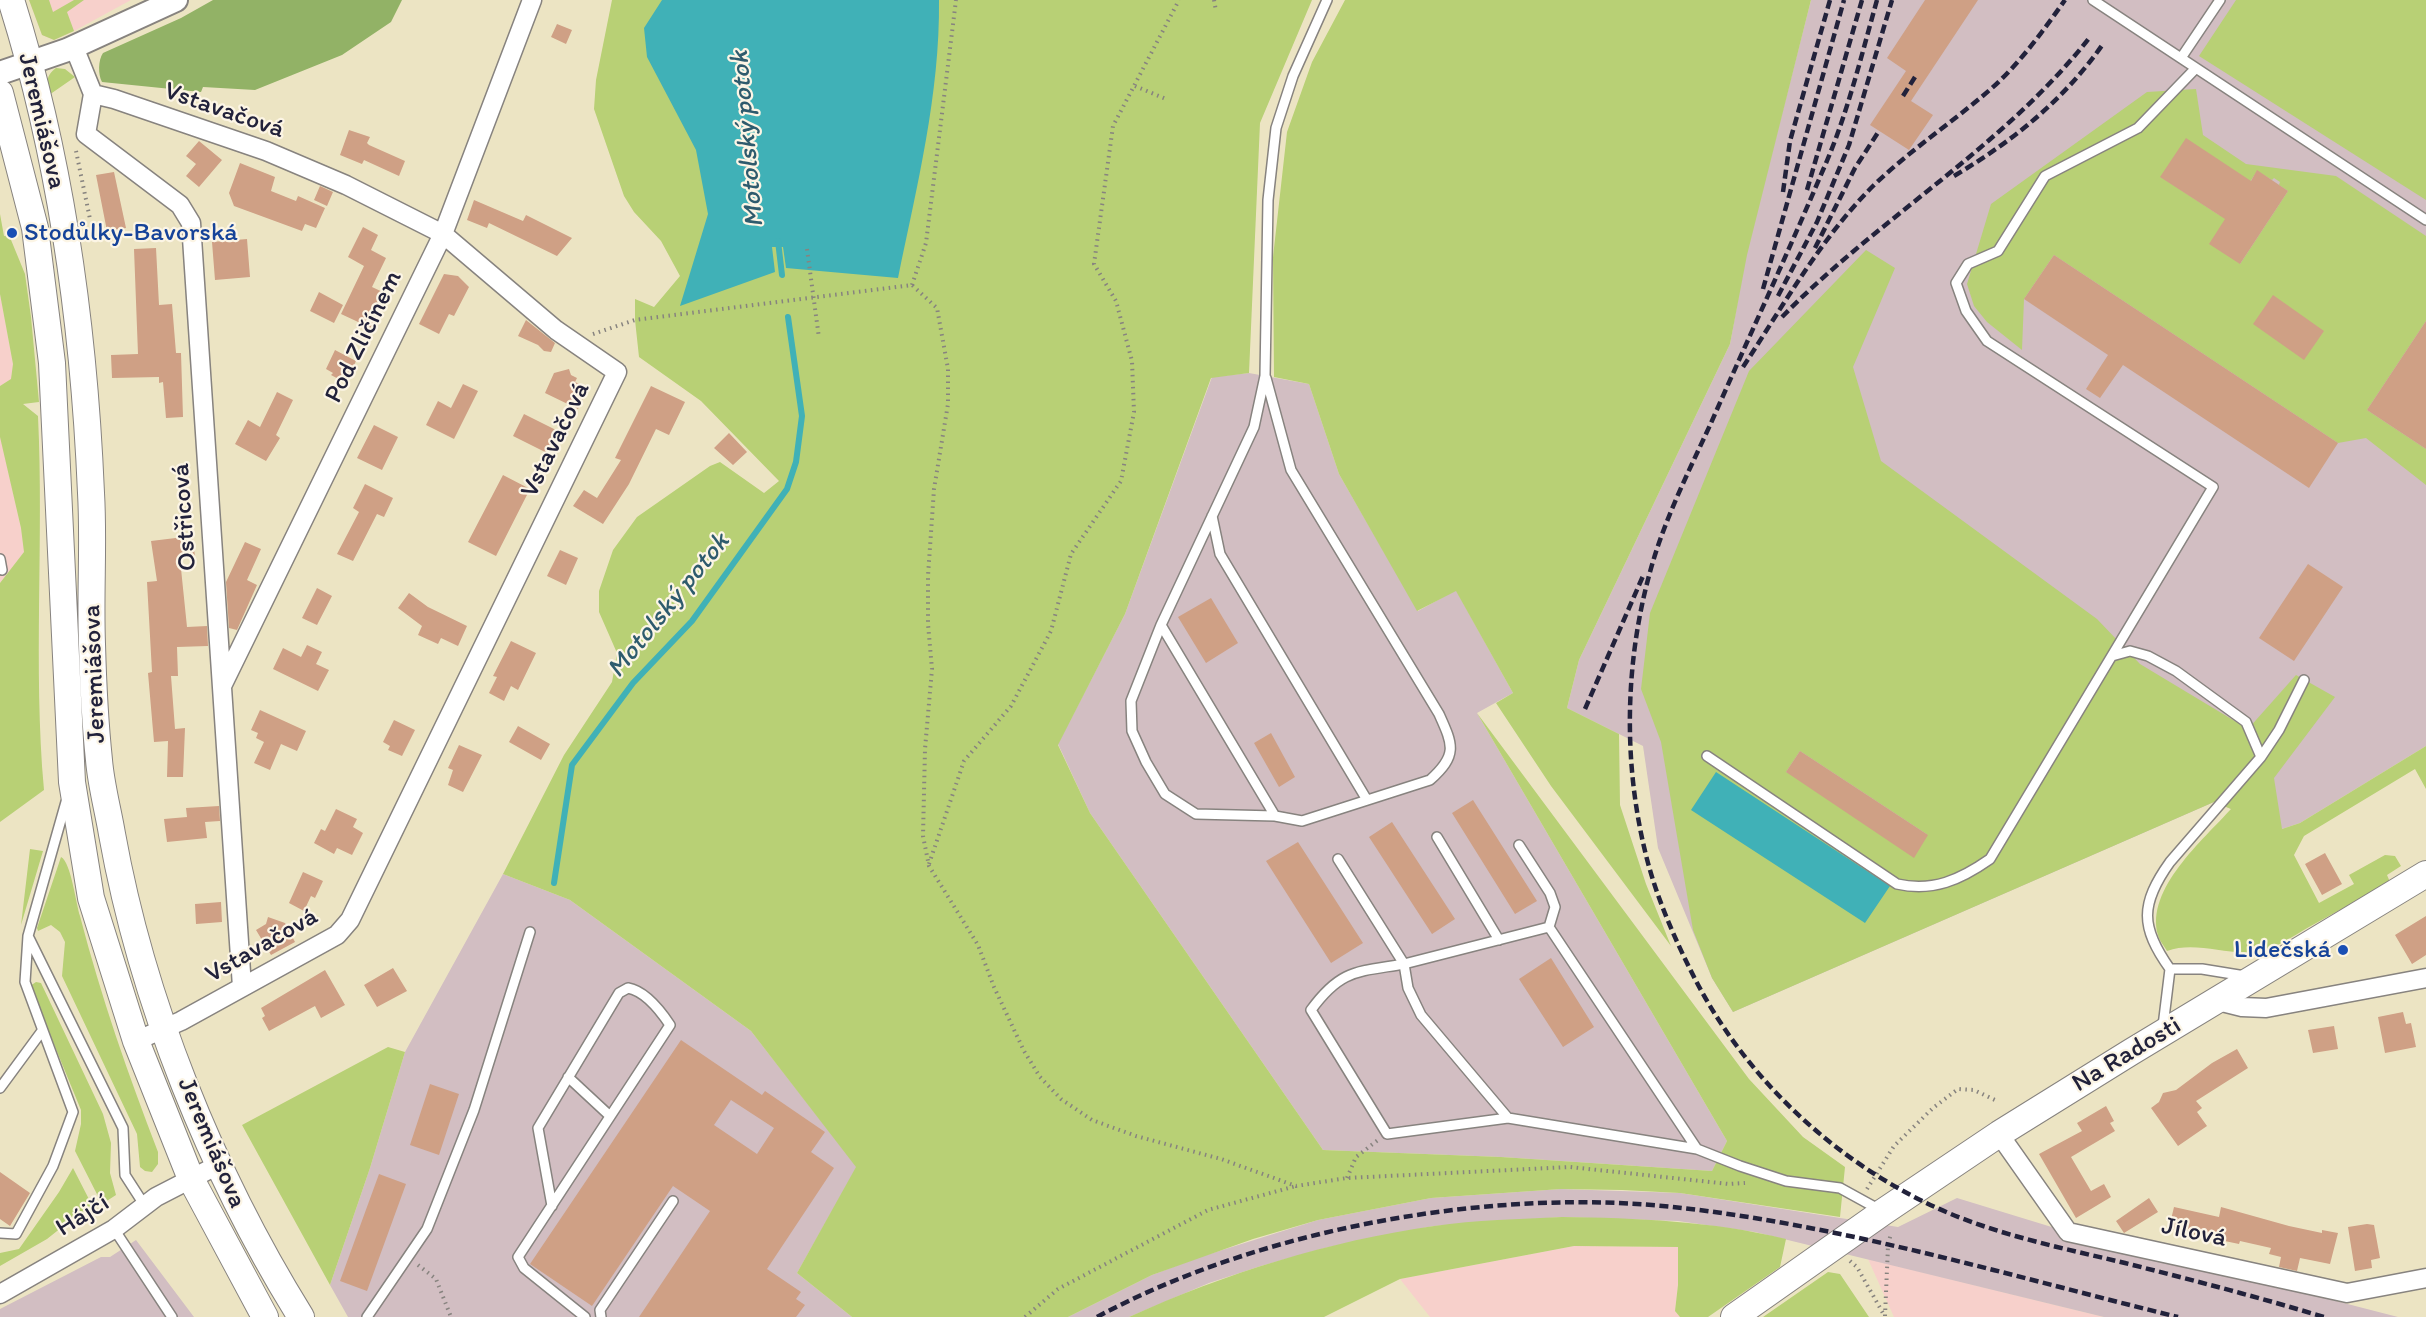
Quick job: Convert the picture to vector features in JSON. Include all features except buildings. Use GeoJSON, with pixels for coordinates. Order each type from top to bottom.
{"type":"FeatureCollection","features":[{"type":"Feature","properties":{"kind":"main road","name":"Jeremiášova"},"geometry":{"type":"LineString","coordinates":[[10,0],[42,114],[65,231],[83,366],[92,495],[92,644],[99,763],[123,895],[164,1029],[218,1165],[239,1210],[301,1317]]}},
{"type":"Feature","properties":{"kind":"main road","name":"Jeremiášova"},"geometry":{"type":"LineString","coordinates":[[0,93],[35,228],[52,363],[72,782],[91,898],[136,1041],[191,1179],[265,1317]]}},
{"type":"Feature","properties":{"kind":"main road","name":"Na Radosti"},"geometry":{"type":"LineString","coordinates":[[1734,1317],[1834,1246],[1888,1220],[1999,1134],[2426,874]]}},
{"type":"Feature","properties":{"kind":"street"},"geometry":{"type":"LineString","coordinates":[[0,73],[74,47],[176,0]]}},
{"type":"Feature","properties":{"kind":"street","name":"Pod Zličínem"},"geometry":{"type":"LineString","coordinates":[[221,687],[443,234],[532,0]]}},
{"type":"Feature","properties":{"kind":"street"},"geometry":{"type":"LineString","coordinates":[[74,47],[93,94]]}},
{"type":"Feature","properties":{"kind":"street","name":"Vstavačová"},"geometry":{"type":"LineString","coordinates":[[93,94],[114,99],[266,151],[346,186],[443,234],[556,330],[617,372],[350,920],[337,935],[164,1029],[136,1041]]}},
{"type":"Feature","properties":{"kind":"street","name":"Ostřicová"},"geometry":{"type":"LineString","coordinates":[[93,94],[86,134],[180,205],[191,224],[242,987]]}},
{"type":"Feature","properties":{"kind":"street"},"geometry":{"type":"LineString","coordinates":[[2218,1001],[2242,1007],[2266,1008],[2426,978]]}},
{"type":"Feature","properties":{"kind":"street","name":"Jílová"},"geometry":{"type":"LineString","coordinates":[[1999,1134],[2068,1232],[2347,1293],[2426,1278]]}},
{"type":"Feature","properties":{"kind":"street","name":"Hájčí"},"geometry":{"type":"LineString","coordinates":[[0,1294],[114,1229],[156,1197],[218,1165]]}},
{"type":"Feature","properties":{"kind":"lane"},"geometry":{"type":"LineString","coordinates":[[1265,376],[1291,470],[1439,714],[1451,740],[1447,765],[1430,780],[1302,821],[1275,816],[1196,814],[1165,794],[1132,731],[1131,701],[1161,625],[1254,427],[1265,376],[1268,200],[1276,129],[1293,76],[1327,0]]}},
{"type":"Feature","properties":{"kind":"lane"},"geometry":{"type":"LineString","coordinates":[[2093,0],[2426,220]]}},
{"type":"Feature","properties":{"kind":"lane"},"geometry":{"type":"LineString","coordinates":[[2181,58],[2220,0]]}},
{"type":"Feature","properties":{"kind":"lane"},"geometry":{"type":"LineString","coordinates":[[1707,756],[1897,884],[1916,888],[1944,883],[1972,872],[1990,859],[2213,487],[1987,340],[1966,311],[1956,283],[1968,264],[1998,251],[2045,176],[2138,128],[2196,68]]}},
{"type":"Feature","properties":{"kind":"lane"},"geometry":{"type":"LineString","coordinates":[[1212,516],[1221,554],[1367,800]]}},
{"type":"Feature","properties":{"kind":"lane"},"geometry":{"type":"LineString","coordinates":[[0,559],[2,570]]}},
{"type":"Feature","properties":{"kind":"lane"},"geometry":{"type":"LineString","coordinates":[[1161,625],[1275,816]]}},
{"type":"Feature","properties":{"kind":"lane"},"geometry":{"type":"LineString","coordinates":[[2112,656],[2130,651],[2148,656],[2176,671],[2246,722],[2261,757]]}},
{"type":"Feature","properties":{"kind":"lane"},"geometry":{"type":"LineString","coordinates":[[2161,1034],[2166,1012],[2170,969],[2155,947],[2148,926],[2147,912],[2157,880],[2261,757],[2279,730],[2304,680]]}},
{"type":"Feature","properties":{"kind":"lane"},"geometry":{"type":"LineString","coordinates":[[0,1233],[16,1234],[53,1166],[73,1112],[25,982],[28,936],[72,782]]}},
{"type":"Feature","properties":{"kind":"lane"},"geometry":{"type":"LineString","coordinates":[[1437,837],[1499,940]]}},
{"type":"Feature","properties":{"kind":"lane"},"geometry":{"type":"LineString","coordinates":[[1519,844],[1550,893],[1555,908],[1549,927]]}},
{"type":"Feature","properties":{"kind":"lane"},"geometry":{"type":"LineString","coordinates":[[1338,859],[1404,964],[1408,988],[1421,1015],[1508,1118]]}},
{"type":"Feature","properties":{"kind":"lane"},"geometry":{"type":"LineString","coordinates":[[1549,927],[1404,964],[1351,973],[1326,989],[1311,1010],[1387,1134],[1508,1118],[1697,1149],[1786,1181],[1839,1188],[1860,1199],[1888,1220]]}},
{"type":"Feature","properties":{"kind":"lane"},"geometry":{"type":"LineString","coordinates":[[1549,927],[1697,1149]]}},
{"type":"Feature","properties":{"kind":"lane"},"geometry":{"type":"LineString","coordinates":[[367,1317],[427,1229],[474,1110],[530,932]]}},
{"type":"Feature","properties":{"kind":"lane"},"geometry":{"type":"LineString","coordinates":[[28,936],[123,1128],[125,1175],[145,1206]]}},
{"type":"Feature","properties":{"kind":"lane"},"geometry":{"type":"LineString","coordinates":[[2170,969],[2202,969],[2256,978]]}},
{"type":"Feature","properties":{"kind":"lane"},"geometry":{"type":"LineString","coordinates":[[552,1206],[538,1128],[619,993],[627,988],[637,990],[662,1012],[670,1025],[552,1206],[518,1257],[525,1269],[585,1317]]}},
{"type":"Feature","properties":{"kind":"lane"},"geometry":{"type":"LineString","coordinates":[[0,1089],[42,1031]]}},
{"type":"Feature","properties":{"kind":"lane"},"geometry":{"type":"LineString","coordinates":[[568,1077],[610,1116]]}},
{"type":"Feature","properties":{"kind":"lane"},"geometry":{"type":"LineString","coordinates":[[601,1317],[600,1310],[673,1201]]}},
{"type":"Feature","properties":{"kind":"lane"},"geometry":{"type":"LineString","coordinates":[[114,1229],[170,1315]]}},
{"type":"Feature","properties":{"kind":"path"},"geometry":{"type":"LineString","coordinates":[[912,285],[926,243],[956,0]]}},
{"type":"Feature","properties":{"kind":"path"},"geometry":{"type":"LineString","coordinates":[[929,866],[964,761],[1011,706],[1051,632],[1071,554],[1121,481],[1134,412],[1132,361],[1116,302],[1094,264],[1113,126],[1179,0]]}},
{"type":"Feature","properties":{"kind":"path"},"geometry":{"type":"LineString","coordinates":[[1214,0],[1216,11]]}},
{"type":"Feature","properties":{"kind":"path"},"geometry":{"type":"LineString","coordinates":[[1135,86],[1166,99]]}},
{"type":"Feature","properties":{"kind":"path"},"geometry":{"type":"LineString","coordinates":[[76,151],[90,219]]}},
{"type":"Feature","properties":{"kind":"path"},"geometry":{"type":"LineString","coordinates":[[807,249],[819,338]]}},
{"type":"Feature","properties":{"kind":"path"},"geometry":{"type":"LineString","coordinates":[[572,341],[635,320],[912,285],[937,308],[948,369],[948,404],[934,489],[928,576],[928,624],[932,669],[925,749],[923,836],[929,866],[978,945],[994,987],[1024,1051],[1040,1077],[1061,1099],[1092,1120],[1136,1136],[1221,1159],[1296,1186]]}},
{"type":"Feature","properties":{"kind":"path"},"geometry":{"type":"LineString","coordinates":[[1860,1199],[1894,1146],[1958,1089],[1974,1090],[1995,1100]]}},
{"type":"Feature","properties":{"kind":"path"},"geometry":{"type":"LineString","coordinates":[[1347,1178],[1356,1157],[1387,1134]]}},
{"type":"Feature","properties":{"kind":"path"},"geometry":{"type":"LineString","coordinates":[[1025,1317],[1058,1289],[1208,1210],[1296,1186],[1347,1178],[1570,1167],[1729,1184],[1748,1183]]}},
{"type":"Feature","properties":{"kind":"path"},"geometry":{"type":"LineString","coordinates":[[1885,1317],[1888,1220]]}},
{"type":"Feature","properties":{"kind":"path"},"geometry":{"type":"LineString","coordinates":[[1834,1246],[1857,1267],[1885,1317]]}},
{"type":"Feature","properties":{"kind":"path"},"geometry":{"type":"LineString","coordinates":[[408,1257],[436,1279],[451,1317]]}},
{"type":"Feature","properties":{"kind":"shaded area"},"geometry":{"type":"Polygon","coordinates":[[[29,0],[131,0],[54,40],[42,35],[29,0]]]}},
{"type":"Feature","properties":{"kind":"shaded area"},"geometry":{"type":"Polygon","coordinates":[[[1811,0],[2426,0],[2426,746],[2300,823],[2282,829],[2214,802],[1733,1012],[1712,978],[1658,848],[1643,746],[1567,708],[1579,660],[1730,344],[1746,255],[1811,0]]]}},
{"type":"Feature","properties":{"kind":"shaded area"},"geometry":{"type":"Polygon","coordinates":[[[0,294],[13,364],[11,380],[0,386],[0,294]]]}},
{"type":"Feature","properties":{"kind":"shaded area"},"geometry":{"type":"Polygon","coordinates":[[[1249,373],[1309,384],[1339,474],[1418,611],[1456,590],[1513,693],[1477,713],[1727,1141],[1712,1171],[1501,1157],[1323,1150],[1090,813],[1058,744],[1125,614],[1212,377],[1249,373]]]}},
{"type":"Feature","properties":{"kind":"shaded area"},"geometry":{"type":"Polygon","coordinates":[[[0,435],[21,528],[24,552],[0,583],[0,435]]]}},
{"type":"Feature","properties":{"kind":"shaded area"},"geometry":{"type":"Polygon","coordinates":[[[503,874],[570,900],[751,1031],[857,1167],[797,1273],[852,1317],[348,1317],[330,1285],[370,1168],[405,1052],[503,874]]]}},
{"type":"Feature","properties":{"kind":"shaded area"},"geometry":{"type":"Polygon","coordinates":[[[1561,1189],[1680,1193],[1898,1227],[1957,1198],[2068,1232],[2398,1317],[2104,1317],[1755,1232],[1678,1221],[1562,1217],[1434,1226],[1380,1236],[1325,1248],[1261,1266],[1209,1283],[1129,1317],[1068,1317],[1152,1275],[1200,1257],[1318,1220],[1431,1198],[1561,1189]]]}},
{"type":"Feature","properties":{"kind":"shaded area"},"geometry":{"type":"Polygon","coordinates":[[[136,1240],[194,1317],[0,1317],[0,1309],[101,1257],[110,1257],[136,1240]]]}},
{"type":"Feature","properties":{"kind":"shaded area"},"geometry":{"type":"Polygon","coordinates":[[[1574,1246],[1678,1247],[1675,1311],[1680,1317],[1430,1317],[1400,1279],[1574,1246]]]}},
{"type":"Feature","properties":{"kind":"shaded area"},"geometry":{"type":"Polygon","coordinates":[[[1868,1259],[2104,1317],[1894,1317],[1868,1259]]]}},
{"type":"Feature","properties":{"kind":"green space"},"geometry":{"type":"Polygon","coordinates":[[[29,0],[49,0],[53,12],[74,0],[84,0],[67,12],[74,31],[54,40],[42,35],[29,0]]]}},
{"type":"Feature","properties":{"kind":"green space"},"geometry":{"type":"Polygon","coordinates":[[[213,0],[402,0],[391,22],[342,55],[255,90],[203,87],[201,92],[102,82],[99,67],[103,53],[181,18],[213,0]]]}},
{"type":"Feature","properties":{"kind":"green space"},"geometry":{"type":"Polygon","coordinates":[[[612,0],[1312,0],[1260,123],[1249,373],[1211,378],[1125,614],[1058,745],[1090,813],[1323,1150],[1501,1157],[1712,1171],[1727,1141],[1477,713],[1749,1079],[1803,1137],[1845,1167],[1840,1217],[1680,1193],[1622,1190],[1561,1189],[1431,1198],[1318,1220],[1253,1239],[1152,1275],[1068,1317],[852,1317],[797,1273],[856,1167],[751,1031],[570,900],[503,874],[564,755],[612,682],[617,653],[599,612],[599,591],[613,550],[637,517],[710,466],[720,462],[764,493],[779,481],[701,401],[639,357],[635,299],[654,307],[680,276],[661,241],[634,212],[624,196],[594,109],[596,80],[612,0]]]}},
{"type":"Feature","properties":{"kind":"green space"},"geometry":{"type":"Polygon","coordinates":[[[1345,0],[1811,0],[1747,255],[1730,344],[1579,660],[1567,708],[1619,734],[1620,805],[1646,884],[1671,946],[1551,786],[1496,703],[1513,693],[1456,591],[1417,611],[1339,474],[1309,384],[1274,377],[1273,257],[1287,132],[1312,62],[1345,0]]]}},
{"type":"Feature","properties":{"kind":"green space"},"geometry":{"type":"Polygon","coordinates":[[[2236,0],[2426,0],[2426,200],[2199,56],[2236,0]]]}},
{"type":"Feature","properties":{"kind":"green space"},"geometry":{"type":"Polygon","coordinates":[[[56,68],[65,69],[75,77],[49,95],[48,77],[56,68]]]}},
{"type":"Feature","properties":{"kind":"green space"},"geometry":{"type":"Polygon","coordinates":[[[2196,89],[2203,135],[2246,164],[2336,176],[2426,236],[2426,321],[2367,410],[2426,449],[2426,485],[2366,438],[2338,443],[2054,255],[2024,299],[2022,350],[1987,322],[1974,306],[1967,284],[1991,204],[2147,92],[2196,89]],[[2257,171],[2248,185],[2161,177],[2219,215],[2229,214],[2240,264],[2288,191],[2279,185],[2280,182],[2274,178],[2272,180],[2257,171]]]}},
{"type":"Feature","properties":{"kind":"green space"},"geometry":{"type":"Polygon","coordinates":[[[0,214],[4,236],[9,235],[25,274],[39,402],[23,404],[38,416],[40,463],[39,697],[44,790],[0,822],[0,583],[24,552],[21,528],[0,437],[0,386],[11,379],[13,364],[0,294],[0,214]]]}},
{"type":"Feature","properties":{"kind":"green space"},"geometry":{"type":"Polygon","coordinates":[[[1866,250],[1895,268],[1853,367],[1881,461],[2097,619],[2140,664],[2248,729],[2296,675],[2335,697],[2274,778],[2282,829],[2300,823],[2426,746],[2426,789],[2415,769],[2304,836],[2294,855],[2319,903],[2354,884],[2349,875],[2385,855],[2395,856],[2401,866],[2387,875],[2390,882],[2285,941],[2266,949],[2236,952],[2190,947],[2167,951],[2158,935],[2156,918],[2160,900],[2180,866],[2231,809],[2214,802],[1733,1012],[1712,978],[1693,930],[1661,742],[1641,689],[1650,613],[1749,371],[1866,250]],[[1800,751],[1786,772],[1928,835],[1800,751]]]}},
{"type":"Feature","properties":{"kind":"green space"},"geometry":{"type":"Polygon","coordinates":[[[30,849],[43,851],[21,925],[30,849]]]}},
{"type":"Feature","properties":{"kind":"green space"},"geometry":{"type":"Polygon","coordinates":[[[61,857],[68,867],[97,976],[158,1152],[158,1164],[152,1172],[140,1167],[137,1134],[62,976],[65,942],[60,932],[51,925],[38,931],[37,928],[61,857]]]}},
{"type":"Feature","properties":{"kind":"green space"},"geometry":{"type":"Polygon","coordinates":[[[36,982],[41,983],[103,1114],[111,1143],[110,1173],[116,1195],[102,1204],[75,1151],[81,1124],[81,1110],[30,986],[36,982]]]}},
{"type":"Feature","properties":{"kind":"green space"},"geometry":{"type":"Polygon","coordinates":[[[388,1047],[405,1052],[370,1168],[330,1285],[242,1125],[388,1047]]]}},
{"type":"Feature","properties":{"kind":"green space"},"geometry":{"type":"Polygon","coordinates":[[[73,1168],[94,1209],[88,1213],[81,1212],[47,1239],[0,1266],[0,1253],[19,1249],[73,1168]]]}},
{"type":"Feature","properties":{"kind":"green space"},"geometry":{"type":"Polygon","coordinates":[[[1562,1217],[1702,1224],[1786,1239],[1780,1267],[1708,1317],[1680,1317],[1675,1311],[1678,1247],[1574,1246],[1400,1279],[1324,1317],[1129,1317],[1240,1273],[1356,1240],[1450,1224],[1562,1217]]]}},
{"type":"Feature","properties":{"kind":"green space"},"geometry":{"type":"Polygon","coordinates":[[[1828,1272],[1840,1274],[1869,1317],[1763,1317],[1828,1272]]]}},
{"type":"Feature","properties":{"kind":"water"},"geometry":{"type":"Polygon","coordinates":[[[662,0],[939,0],[936,70],[926,140],[898,278],[786,268],[783,247],[772,247],[775,272],[680,306],[708,214],[696,150],[647,57],[644,28],[662,0]]]}},
{"type":"Feature","properties":{"kind":"water"},"geometry":{"type":"Polygon","coordinates":[[[1716,772],[1890,886],[1865,923],[1691,810],[1716,772]]]}},
{"type":"Feature","properties":{"kind":"waterway","name":"Motolský potok"},"geometry":{"type":"LineString","coordinates":[[778,241],[782,275]]}},
{"type":"Feature","properties":{"kind":"waterway","name":"Motolský potok"},"geometry":{"type":"LineString","coordinates":[[554,883],[572,765],[633,683],[692,621],[787,489],[796,462],[802,416],[788,317]]}},
{"type":"Feature","properties":{"kind":"railway"},"geometry":{"type":"LineString","coordinates":[[1783,192],[1790,141],[1830,0]]}},
{"type":"Feature","properties":{"kind":"railway"},"geometry":{"type":"LineString","coordinates":[[1763,289],[1844,0]]}},
{"type":"Feature","properties":{"kind":"railway"},"geometry":{"type":"LineString","coordinates":[[1807,190],[1862,0]]}},
{"type":"Feature","properties":{"kind":"railway"},"geometry":{"type":"LineString","coordinates":[[1877,0],[1832,150],[1662,534],[1641,608],[1631,681],[1631,754],[1640,827],[1657,891],[1691,971],[1712,1009],[1736,1045],[1794,1110],[1826,1139],[1861,1165],[1937,1208],[1983,1226],[2324,1317]]}},
{"type":"Feature","properties":{"kind":"railway"},"geometry":{"type":"LineString","coordinates":[[1778,296],[1817,222],[1849,145],[1892,0]]}},
{"type":"Feature","properties":{"kind":"railway"},"geometry":{"type":"LineString","coordinates":[[1743,367],[1804,273],[1854,206],[1887,173],[2002,78],[2031,46],[2065,0]]}},
{"type":"Feature","properties":{"kind":"railway"},"geometry":{"type":"LineString","coordinates":[[1782,317],[1819,281],[2019,113],[2056,77],[2090,37]]}},
{"type":"Feature","properties":{"kind":"railway"},"geometry":{"type":"LineString","coordinates":[[1954,176],[1976,163],[2036,118],[2072,83],[2103,44]]}},
{"type":"Feature","properties":{"kind":"railway"},"geometry":{"type":"LineString","coordinates":[[1903,96],[1915,77]]}},
{"type":"Feature","properties":{"kind":"railway"},"geometry":{"type":"LineString","coordinates":[[1815,248],[1855,168],[1879,131]]}},
{"type":"Feature","properties":{"kind":"railway"},"geometry":{"type":"LineString","coordinates":[[1585,709],[1643,576]]}},
{"type":"Feature","properties":{"kind":"railway"},"geometry":{"type":"LineString","coordinates":[[1097,1317],[1162,1286],[1232,1259],[1306,1238],[1382,1221],[1459,1209],[1535,1203],[1610,1203],[1682,1208],[1745,1216],[1870,1240],[2178,1317]]}},
{"type":"Feature","properties":{"kind":"place","name":"Stodůlky-Bavorská"},"geometry":{"type":"Point","coordinates":[12,233]}},
{"type":"Feature","properties":{"kind":"place","name":"Lidečská"},"geometry":{"type":"Point","coordinates":[2343,950]}}]}
